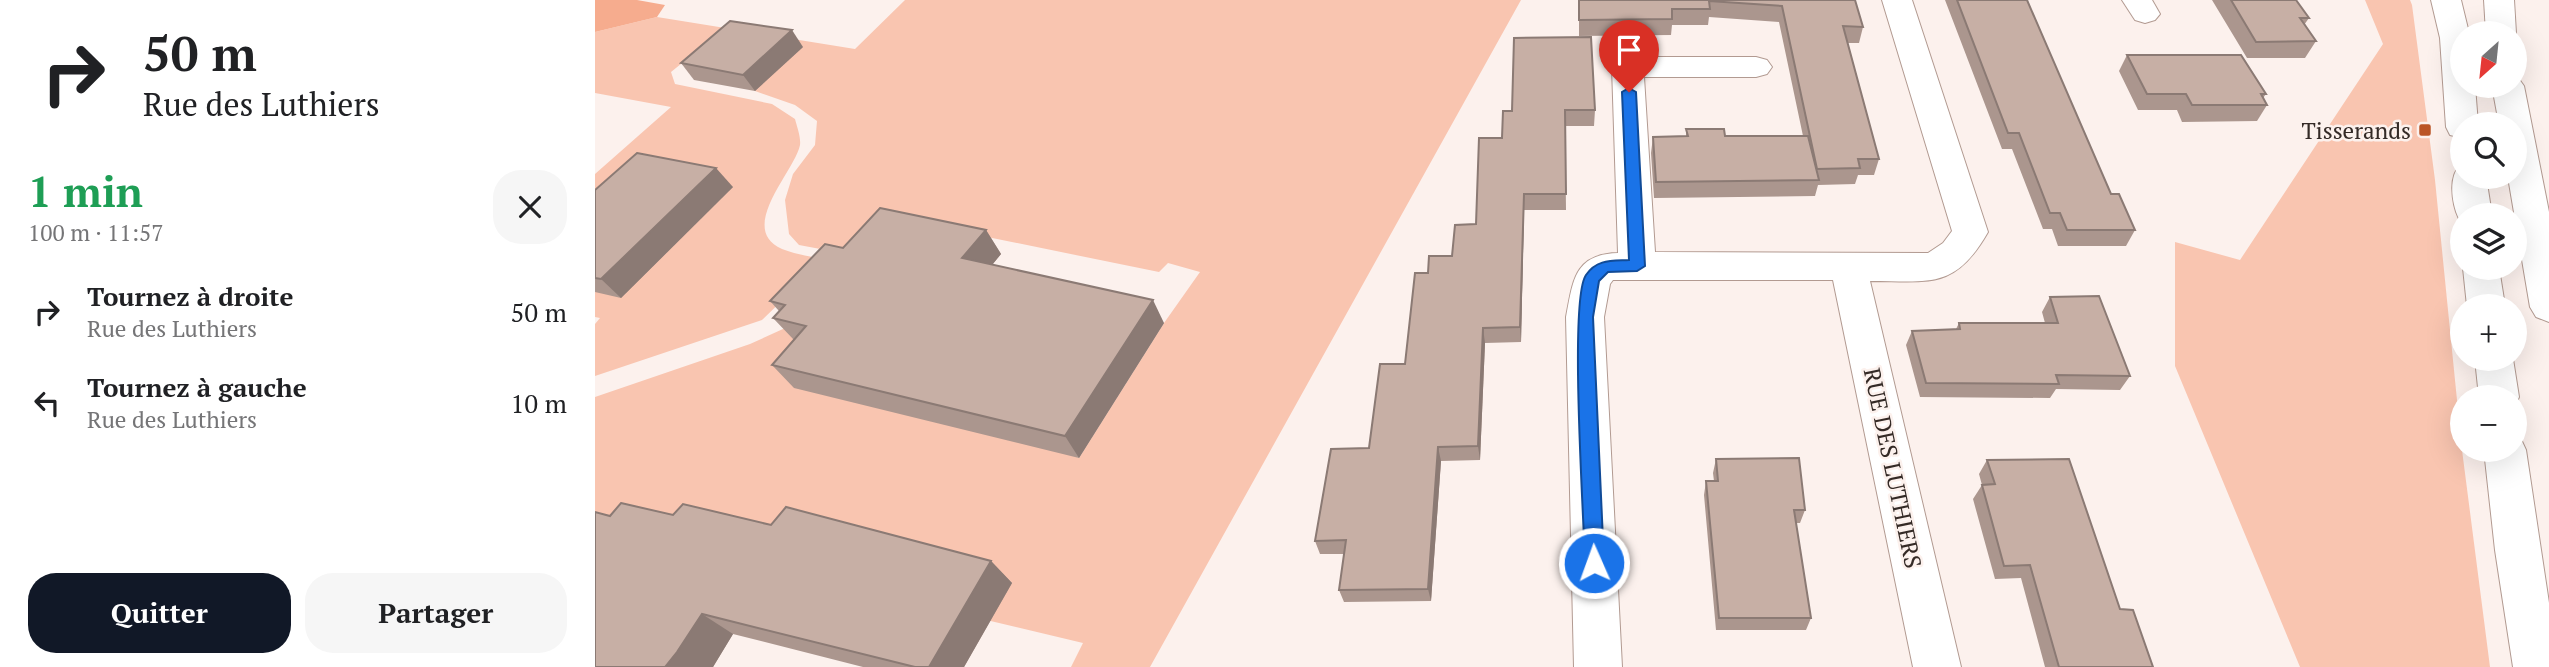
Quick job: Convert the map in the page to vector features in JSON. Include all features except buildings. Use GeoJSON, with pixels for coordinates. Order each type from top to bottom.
{"type":"FeatureCollection","features":[{"type":"Feature","properties":{"kind":"street"},"geometry":{"type":"LineString","coordinates":[[1598,667],[1585,317],[1592,279],[1604,267],[1935,267],[1956,253],[1970,232],[1896,0]]}},
{"type":"Feature","properties":{"kind":"street"},"geometry":{"type":"LineString","coordinates":[[2447,0],[2455,38],[2461,112]]}},
{"type":"Feature","properties":{"kind":"street"},"geometry":{"type":"LineString","coordinates":[[2499,0],[2500,21]]}},
{"type":"Feature","properties":{"kind":"street"},"geometry":{"type":"LineString","coordinates":[[1637,266],[1628,67],[1756,67]]}},
{"type":"Feature","properties":{"kind":"street"},"geometry":{"type":"LineString","coordinates":[[2510,98],[2549,307]]}},
{"type":"Feature","properties":{"kind":"street","name":"RUE DES LUTHIERS"},"geometry":{"type":"LineString","coordinates":[[1849,268],[1937,667]]}},
{"type":"Feature","properties":{"kind":"street"},"geometry":{"type":"LineString","coordinates":[[2506,462],[2517,550],[2536,664]]}},
{"type":"Feature","properties":{"kind":"shaded area"},"geometry":{"type":"Polygon","coordinates":[[[595,0],[637,0],[665,5],[657,17],[595,32],[595,0]]]}},
{"type":"Feature","properties":{"kind":"shaded area"},"geometry":{"type":"Polygon","coordinates":[[[905,0],[1521,0],[1150,667],[1071,667],[1083,643],[595,527],[595,397],[750,344],[794,324],[1079,458],[1164,323],[1200,272],[1168,263],[1159,272],[894,218],[847,254],[799,245],[789,234],[785,200],[793,174],[815,145],[817,121],[795,105],[755,91],[702,47],[671,72],[675,84],[772,104],[795,119],[800,145],[772,199],[766,214],[765,228],[769,240],[782,249],[824,260],[762,320],[595,376],[595,324],[600,318],[595,317],[595,174],[671,107],[595,93],[595,32],[657,17],[855,49],[905,0]]]}},
{"type":"Feature","properties":{"kind":"shaded area"},"geometry":{"type":"Polygon","coordinates":[[[2365,0],[2410,0],[2435,180],[2450,330],[2450,371],[2454,371],[2456,385],[2450,385],[2450,462],[2464,462],[2490,667],[2300,667],[2175,366],[2175,242],[2240,260],[2383,44],[2365,0]]]}},
{"type":"Feature","properties":{"kind":"place","name":"Tisserands"},"geometry":{"type":"Point","coordinates":[2425,130]}},
{"type":"Feature","properties":{"kind":"route"},"geometry":{"type":"LineString","coordinates":[[1594,563],[1585,317],[1592,279],[1604,267],[1637,266],[1629,92]]}}]}
